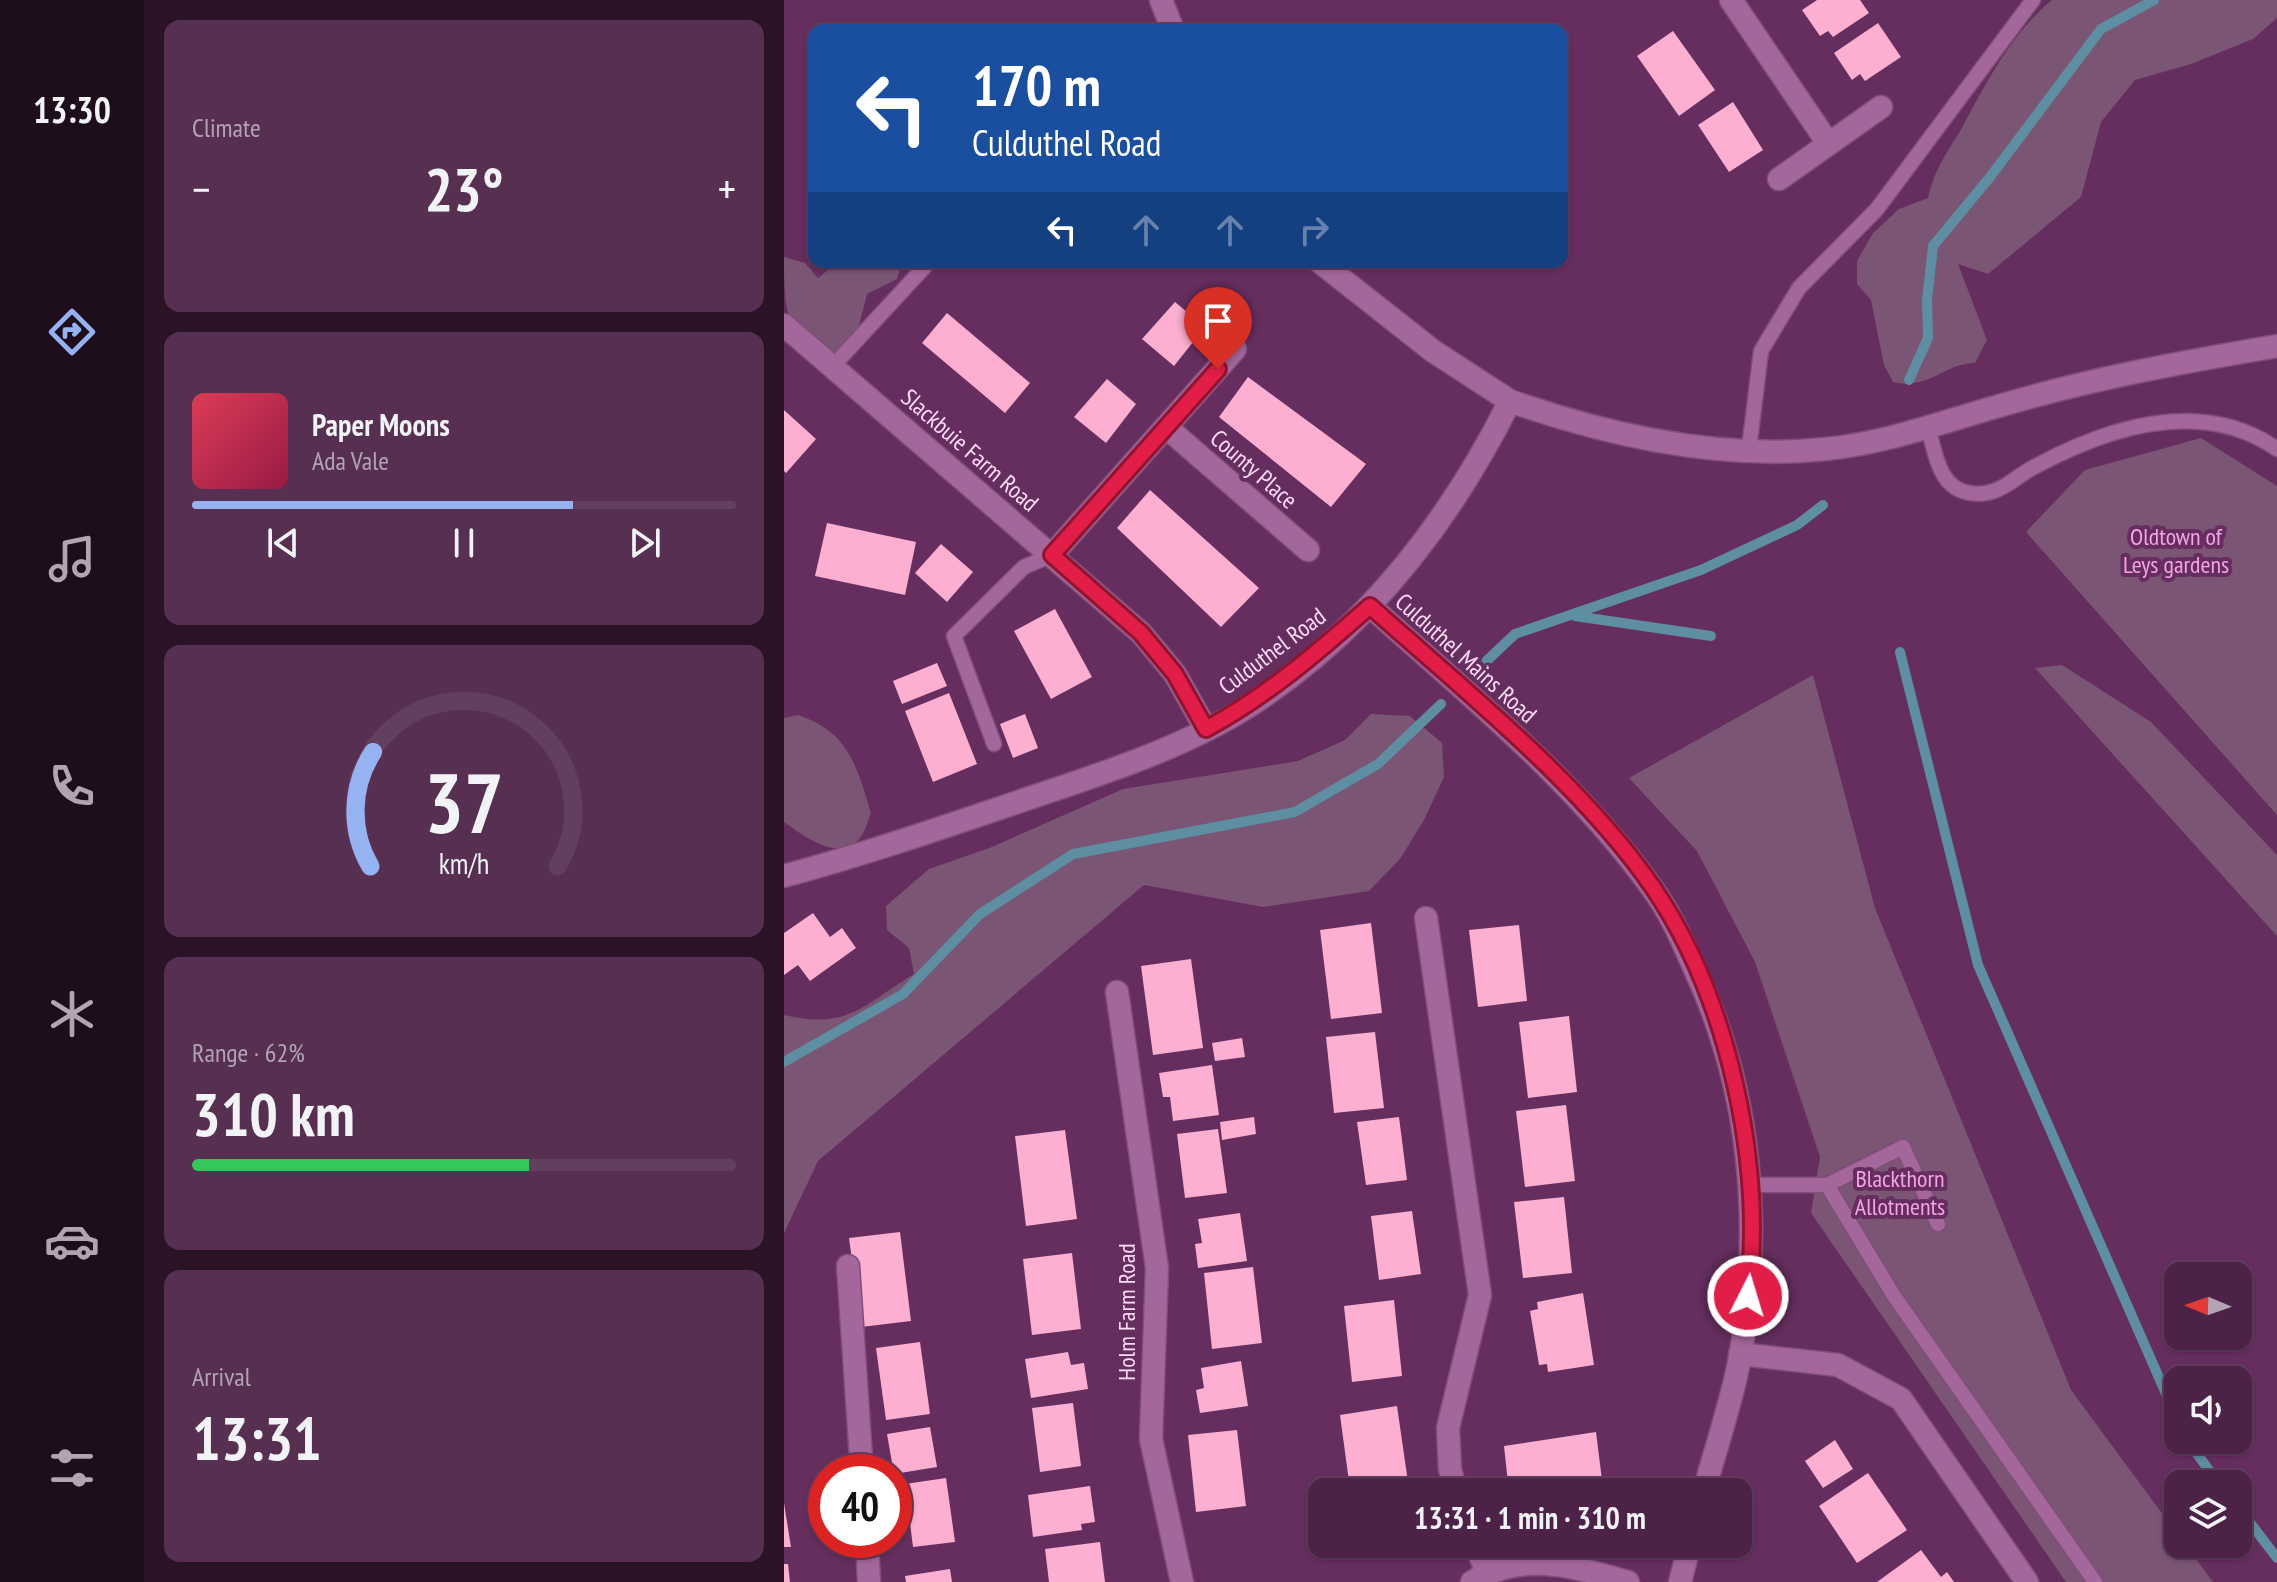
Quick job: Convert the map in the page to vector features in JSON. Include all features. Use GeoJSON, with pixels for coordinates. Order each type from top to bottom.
{"type":"FeatureCollection","features":[{"type":"Feature","properties":{"kind":"street"},"geometry":{"type":"LineString","coordinates":[[1161,0],[1171,24]]}},
{"type":"Feature","properties":{"kind":"street"},"geometry":{"type":"LineString","coordinates":[[1731,0],[1828,143]]}},
{"type":"Feature","properties":{"kind":"street"},"geometry":{"type":"LineString","coordinates":[[1779,179],[1881,107]]}},
{"type":"Feature","properties":{"kind":"street"},"geometry":{"type":"LineString","coordinates":[[1328,268],[1433,351],[1510,401],[1581,426],[1657,442],[1749,449],[1825,449],[1928,429],[1991,408],[2174,363],[2277,346]]}},
{"type":"Feature","properties":{"kind":"street","name":"Slackbuie Farm Road"},"geometry":{"type":"LineString","coordinates":[[784,325],[1141,633],[1175,674],[1206,729]]}},
{"type":"Feature","properties":{"kind":"street"},"geometry":{"type":"LineString","coordinates":[[1052,555],[1235,349]]}},
{"type":"Feature","properties":{"kind":"street","name":"Culduthel Road"},"geometry":{"type":"LineString","coordinates":[[784,876],[861,856],[1134,762],[1249,706],[1370,606],[1415,556],[1461,493],[1510,401]]}},
{"type":"Feature","properties":{"kind":"street","name":"County Place"},"geometry":{"type":"LineString","coordinates":[[1166,427],[1308,550]]}},
{"type":"Feature","properties":{"kind":"street","name":"Culduthel Mains Road"},"geometry":{"type":"LineString","coordinates":[[1370,606],[1526,746],[1595,818],[1654,889],[1707,996],[1739,1101],[1751,1185],[1751,1266],[1740,1354],[1708,1478]]}},
{"type":"Feature","properties":{"kind":"street"},"geometry":{"type":"LineString","coordinates":[[1426,918],[1480,1295],[1448,1428],[1452,1478]]}},
{"type":"Feature","properties":{"kind":"street","name":"Holm Farm Road"},"geometry":{"type":"LineString","coordinates":[[1117,992],[1157,1268],[1151,1439],[1182,1582]]}},
{"type":"Feature","properties":{"kind":"street"},"geometry":{"type":"LineString","coordinates":[[848,1266],[861,1454]]}},
{"type":"Feature","properties":{"kind":"street"},"geometry":{"type":"LineString","coordinates":[[1740,1354],[1838,1365],[1901,1399],[2027,1582]]}},
{"type":"Feature","properties":{"kind":"street"},"geometry":{"type":"LineString","coordinates":[[868,1558],[869,1582]]}},
{"type":"Feature","properties":{"kind":"street"},"geometry":{"type":"LineString","coordinates":[[1680,1582],[1686,1558]]}},
{"type":"Feature","properties":{"kind":"street"},"geometry":{"type":"LineString","coordinates":[[1480,1577],[1522,1564],[1561,1562],[1628,1582]]}},
{"type":"Feature","properties":{"kind":"lane"},"geometry":{"type":"LineString","coordinates":[[1749,449],[1761,351],[1799,288],[1877,209],[2033,0]]}},
{"type":"Feature","properties":{"kind":"lane"},"geometry":{"type":"LineString","coordinates":[[833,366],[923,268]]}},
{"type":"Feature","properties":{"kind":"lane"},"geometry":{"type":"LineString","coordinates":[[1928,429],[1942,472],[1951,484],[1974,494],[2002,488],[2033,467],[2092,442],[2162,421],[2205,420],[2262,438],[2277,449]]}},
{"type":"Feature","properties":{"kind":"lane"},"geometry":{"type":"LineString","coordinates":[[994,744],[954,636],[1024,567],[1052,555]]}},
{"type":"Feature","properties":{"kind":"lane"},"geometry":{"type":"LineString","coordinates":[[1751,1185],[1827,1185],[1903,1147],[1938,1224]]}},
{"type":"Feature","properties":{"kind":"lane"},"geometry":{"type":"LineString","coordinates":[[1827,1185],[1894,1296],[2095,1582]]}},
{"type":"Feature","properties":{"kind":"green space"},"geometry":{"type":"Polygon","coordinates":[[[2052,0],[2277,0],[2277,18],[2253,39],[2191,64],[2135,80],[2101,122],[2081,197],[1988,274],[1958,264],[1987,340],[1975,363],[1954,367],[1927,380],[1893,382],[1884,365],[1871,300],[1857,284],[1857,261],[1873,233],[1899,209],[1928,198],[1942,160],[1991,75],[2025,27],[2052,0]]]}},
{"type":"Feature","properties":{"kind":"green space"},"geometry":{"type":"Polygon","coordinates":[[[784,257],[805,263],[818,278],[828,268],[900,268],[897,279],[867,294],[856,338],[843,352],[811,353],[795,333],[785,298],[784,257]]]}},
{"type":"Feature","properties":{"kind":"green space","name":"Oldtown of Leys gardens"},"geometry":{"type":"Polygon","coordinates":[[[2201,438],[2277,486],[2277,815],[2026,532],[2085,470],[2201,438]]]}},
{"type":"Feature","properties":{"kind":"green space"},"geometry":{"type":"Polygon","coordinates":[[[2062,665],[2151,722],[2277,855],[2277,936],[2035,668],[2062,665]]]}},
{"type":"Feature","properties":{"kind":"green space","name":"Blackthorn Allotments"},"geometry":{"type":"Polygon","coordinates":[[[1813,675],[1875,908],[2071,1390],[2164,1516],[2164,1558],[2195,1558],[2213,1582],[2066,1582],[1811,1213],[1820,1157],[1755,962],[1697,851],[1629,778],[1813,675]]]}},
{"type":"Feature","properties":{"kind":"green space"},"geometry":{"type":"Polygon","coordinates":[[[1371,714],[1410,716],[1442,743],[1444,777],[1424,820],[1400,859],[1369,891],[1263,907],[1144,885],[818,1161],[784,1233],[784,1015],[806,1019],[840,1017],[868,1005],[914,974],[909,948],[887,930],[886,906],[929,869],[992,847],[1123,789],[1298,761],[1345,740],[1371,714]]]}},
{"type":"Feature","properties":{"kind":"green space"},"geometry":{"type":"Polygon","coordinates":[[[798,715],[829,731],[840,741],[855,765],[871,813],[862,835],[851,845],[832,848],[821,845],[784,822],[784,718],[798,715]]]}},
{"type":"Feature","properties":{"kind":"building"},"geometry":{"type":"Polygon","coordinates":[[[1817,0],[1860,0],[1869,13],[1833,37],[1828,31],[1820,36],[1802,10],[1817,0]]]}},
{"type":"Feature","properties":{"kind":"building"},"geometry":{"type":"Polygon","coordinates":[[[1878,23],[1901,57],[1865,81],[1860,74],[1852,80],[1834,53],[1878,23]]]}},
{"type":"Feature","properties":{"kind":"building"},"geometry":{"type":"Polygon","coordinates":[[[1673,31],[1715,90],[1679,116],[1637,56],[1673,31]]]}},
{"type":"Feature","properties":{"kind":"building"},"geometry":{"type":"Polygon","coordinates":[[[1733,102],[1763,150],[1729,172],[1698,125],[1733,102]]]}},
{"type":"Feature","properties":{"kind":"building"},"geometry":{"type":"Polygon","coordinates":[[[1175,302],[1205,327],[1174,366],[1142,339],[1175,302]]]}},
{"type":"Feature","properties":{"kind":"building"},"geometry":{"type":"Polygon","coordinates":[[[947,313],[1030,383],[1005,413],[922,343],[947,313]]]}},
{"type":"Feature","properties":{"kind":"building"},"geometry":{"type":"Polygon","coordinates":[[[1248,377],[1366,464],[1331,507],[1219,417],[1248,377]]]}},
{"type":"Feature","properties":{"kind":"building"},"geometry":{"type":"Polygon","coordinates":[[[1107,379],[1136,404],[1106,443],[1074,417],[1107,379]]]}},
{"type":"Feature","properties":{"kind":"building"},"geometry":{"type":"Polygon","coordinates":[[[784,410],[816,439],[786,473],[784,471],[784,410]]]}},
{"type":"Feature","properties":{"kind":"building"},"geometry":{"type":"Polygon","coordinates":[[[1150,490],[1259,588],[1221,627],[1117,528],[1150,490]]]}},
{"type":"Feature","properties":{"kind":"building"},"geometry":{"type":"Polygon","coordinates":[[[827,523],[916,542],[905,595],[815,576],[827,523]]]}},
{"type":"Feature","properties":{"kind":"building"},"geometry":{"type":"Polygon","coordinates":[[[941,544],[973,572],[947,602],[915,573],[941,544]]]}},
{"type":"Feature","properties":{"kind":"building"},"geometry":{"type":"Polygon","coordinates":[[[1055,609],[1092,677],[1051,699],[1014,631],[1055,609]]]}},
{"type":"Feature","properties":{"kind":"building"},"geometry":{"type":"Polygon","coordinates":[[[937,663],[947,686],[902,704],[893,681],[937,663]]]}},
{"type":"Feature","properties":{"kind":"building"},"geometry":{"type":"Polygon","coordinates":[[[949,693],[977,764],[933,782],[905,711],[949,693]]]}},
{"type":"Feature","properties":{"kind":"building"},"geometry":{"type":"Polygon","coordinates":[[[1025,714],[1038,748],[1013,758],[1000,724],[1025,714]]]}},
{"type":"Feature","properties":{"kind":"building"},"geometry":{"type":"Polygon","coordinates":[[[813,913],[830,937],[842,928],[856,948],[810,981],[798,965],[784,975],[784,933],[813,913]]]}},
{"type":"Feature","properties":{"kind":"building"},"geometry":{"type":"Polygon","coordinates":[[[1371,923],[1382,1013],[1331,1019],[1320,930],[1371,923]]]}},
{"type":"Feature","properties":{"kind":"building"},"geometry":{"type":"Polygon","coordinates":[[[1519,925],[1527,1001],[1478,1007],[1469,930],[1519,925]]]}},
{"type":"Feature","properties":{"kind":"building"},"geometry":{"type":"Polygon","coordinates":[[[1191,959],[1203,1048],[1153,1055],[1141,966],[1191,959]]]}},
{"type":"Feature","properties":{"kind":"building"},"geometry":{"type":"Polygon","coordinates":[[[1569,1016],[1577,1092],[1528,1098],[1519,1022],[1569,1016]]]}},
{"type":"Feature","properties":{"kind":"building"},"geometry":{"type":"Polygon","coordinates":[[[1375,1032],[1384,1108],[1334,1113],[1326,1037],[1375,1032]]]}},
{"type":"Feature","properties":{"kind":"building"},"geometry":{"type":"Polygon","coordinates":[[[1242,1038],[1245,1057],[1215,1061],[1212,1043],[1242,1038]]]}},
{"type":"Feature","properties":{"kind":"building"},"geometry":{"type":"Polygon","coordinates":[[[1212,1065],[1219,1115],[1173,1121],[1170,1097],[1163,1097],[1159,1073],[1212,1065]]]}},
{"type":"Feature","properties":{"kind":"building"},"geometry":{"type":"Polygon","coordinates":[[[1566,1105],[1575,1181],[1525,1187],[1516,1111],[1566,1105]]]}},
{"type":"Feature","properties":{"kind":"building"},"geometry":{"type":"Polygon","coordinates":[[[1254,1117],[1256,1134],[1222,1140],[1220,1122],[1254,1117]]]}},
{"type":"Feature","properties":{"kind":"building"},"geometry":{"type":"Polygon","coordinates":[[[1399,1117],[1407,1180],[1366,1185],[1357,1122],[1399,1117]]]}},
{"type":"Feature","properties":{"kind":"building"},"geometry":{"type":"Polygon","coordinates":[[[1218,1129],[1227,1193],[1185,1198],[1177,1134],[1218,1129]]]}},
{"type":"Feature","properties":{"kind":"building"},"geometry":{"type":"Polygon","coordinates":[[[1065,1130],[1077,1219],[1026,1226],[1015,1136],[1065,1130]]]}},
{"type":"Feature","properties":{"kind":"building"},"geometry":{"type":"Polygon","coordinates":[[[1564,1197],[1572,1273],[1523,1278],[1514,1202],[1564,1197]]]}},
{"type":"Feature","properties":{"kind":"building"},"geometry":{"type":"Polygon","coordinates":[[[1412,1211],[1421,1274],[1379,1280],[1371,1216],[1412,1211]]]}},
{"type":"Feature","properties":{"kind":"building"},"geometry":{"type":"Polygon","coordinates":[[[1240,1213],[1247,1261],[1198,1268],[1195,1244],[1202,1243],[1198,1219],[1240,1213]]]}},
{"type":"Feature","properties":{"kind":"building"},"geometry":{"type":"Polygon","coordinates":[[[900,1232],[911,1321],[861,1327],[849,1238],[900,1232]]]}},
{"type":"Feature","properties":{"kind":"building"},"geometry":{"type":"Polygon","coordinates":[[[1072,1253],[1081,1329],[1032,1335],[1023,1259],[1072,1253]]]}},
{"type":"Feature","properties":{"kind":"building"},"geometry":{"type":"Polygon","coordinates":[[[1253,1267],[1262,1343],[1212,1349],[1204,1273],[1253,1267]]]}},
{"type":"Feature","properties":{"kind":"building"},"geometry":{"type":"Polygon","coordinates":[[[1583,1293],[1594,1365],[1548,1372],[1547,1364],[1539,1365],[1530,1311],[1538,1309],[1537,1302],[1583,1293]]]}},
{"type":"Feature","properties":{"kind":"building"},"geometry":{"type":"Polygon","coordinates":[[[1394,1300],[1402,1376],[1352,1382],[1344,1306],[1394,1300]]]}},
{"type":"Feature","properties":{"kind":"building"},"geometry":{"type":"Polygon","coordinates":[[[920,1342],[930,1414],[886,1420],[876,1348],[920,1342]]]}},
{"type":"Feature","properties":{"kind":"building"},"geometry":{"type":"Polygon","coordinates":[[[1068,1352],[1071,1365],[1084,1363],[1088,1389],[1031,1398],[1025,1359],[1068,1352]]]}},
{"type":"Feature","properties":{"kind":"building"},"geometry":{"type":"Polygon","coordinates":[[[1241,1361],[1248,1406],[1200,1413],[1196,1390],[1204,1388],[1201,1368],[1241,1361]]]}},
{"type":"Feature","properties":{"kind":"building"},"geometry":{"type":"Polygon","coordinates":[[[1073,1403],[1081,1466],[1040,1472],[1032,1408],[1073,1403]]]}},
{"type":"Feature","properties":{"kind":"building"},"geometry":{"type":"Polygon","coordinates":[[[1397,1406],[1407,1478],[1349,1478],[1340,1415],[1397,1406]]]}},
{"type":"Feature","properties":{"kind":"building"},"geometry":{"type":"Polygon","coordinates":[[[930,1427],[937,1467],[912,1471],[912,1454],[890,1454],[887,1434],[930,1427]]]}},
{"type":"Feature","properties":{"kind":"building"},"geometry":{"type":"Polygon","coordinates":[[[1237,1430],[1246,1506],[1196,1512],[1188,1435],[1237,1430]]]}},
{"type":"Feature","properties":{"kind":"building"},"geometry":{"type":"Polygon","coordinates":[[[1596,1432],[1602,1478],[1507,1478],[1504,1446],[1596,1432]]]}},
{"type":"Feature","properties":{"kind":"building"},"geometry":{"type":"Polygon","coordinates":[[[1835,1440],[1853,1469],[1823,1488],[1805,1461],[1835,1440]]]}},
{"type":"Feature","properties":{"kind":"building"},"geometry":{"type":"Polygon","coordinates":[[[1868,1473],[1907,1530],[1857,1563],[1819,1506],[1868,1473]]]}},
{"type":"Feature","properties":{"kind":"building"},"geometry":{"type":"Polygon","coordinates":[[[946,1478],[955,1542],[913,1547],[912,1483],[946,1478]]]}},
{"type":"Feature","properties":{"kind":"building"},"geometry":{"type":"Polygon","coordinates":[[[1090,1486],[1095,1522],[1081,1524],[1082,1530],[1033,1537],[1028,1495],[1090,1486]]]}},
{"type":"Feature","properties":{"kind":"building"},"geometry":{"type":"Polygon","coordinates":[[[784,1503],[791,1547],[784,1547],[784,1503]]]}},
{"type":"Feature","properties":{"kind":"building"},"geometry":{"type":"Polygon","coordinates":[[[1100,1542],[1105,1582],[1049,1582],[1045,1549],[1100,1542]]]}},
{"type":"Feature","properties":{"kind":"building"},"geometry":{"type":"Polygon","coordinates":[[[1921,1550],[1941,1577],[1947,1572],[1954,1582],[1877,1582],[1921,1550]]]}},
{"type":"Feature","properties":{"kind":"building"},"geometry":{"type":"Polygon","coordinates":[[[784,1564],[788,1564],[790,1582],[784,1582],[784,1564]]]}},
{"type":"Feature","properties":{"kind":"building"},"geometry":{"type":"Polygon","coordinates":[[[950,1569],[952,1582],[906,1582],[905,1576],[950,1569]]]}},
{"type":"Feature","properties":{"kind":"waterway"},"geometry":{"type":"LineString","coordinates":[[1909,380],[1928,338],[1927,300],[1933,246],[1990,177],[2101,29],[2154,0]]}},
{"type":"Feature","properties":{"kind":"waterway"},"geometry":{"type":"LineString","coordinates":[[1478,669],[1515,634],[1701,570],[1797,525],[1823,505]]}},
{"type":"Feature","properties":{"kind":"waterway"},"geometry":{"type":"LineString","coordinates":[[1575,616],[1711,636]]}},
{"type":"Feature","properties":{"kind":"waterway"},"geometry":{"type":"LineString","coordinates":[[1900,652],[1978,965],[2164,1389]]}},
{"type":"Feature","properties":{"kind":"waterway"},"geometry":{"type":"LineString","coordinates":[[784,1062],[903,994],[980,914],[1073,854],[1295,812],[1378,764],[1441,704]]}},
{"type":"Feature","properties":{"kind":"waterway"},"geometry":{"type":"LineString","coordinates":[[2197,1454],[2209,1470]]}},
{"type":"Feature","properties":{"kind":"waterway"},"geometry":{"type":"LineString","coordinates":[[2252,1525],[2277,1558]]}},
{"type":"Feature","properties":{"kind":"route"},"geometry":{"type":"LineString","coordinates":[[1218,369],[1052,555],[1141,633],[1175,674],[1206,729],[1249,706],[1289,676],[1370,606],[1526,746],[1595,818],[1654,889],[1707,996],[1724,1045],[1739,1101],[1751,1185],[1748,1296]]}}]}
